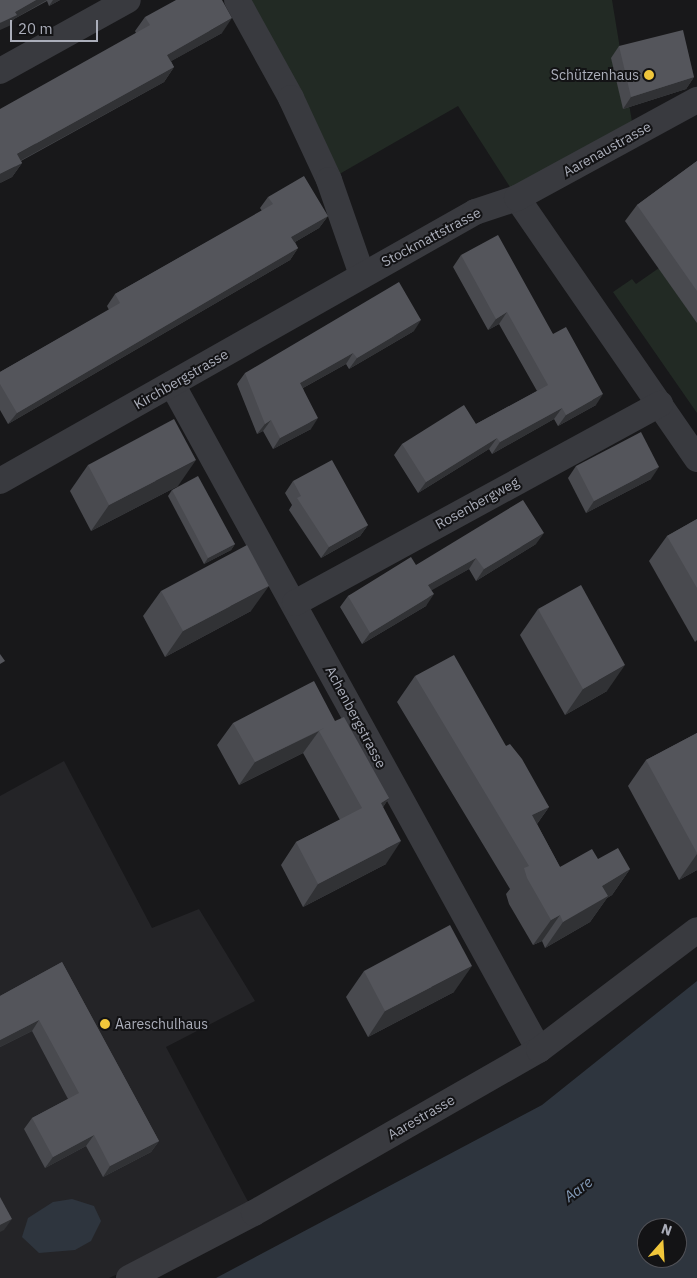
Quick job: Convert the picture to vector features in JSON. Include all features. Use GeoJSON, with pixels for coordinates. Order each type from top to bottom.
{"type":"FeatureCollection","features":[{"type":"Feature","properties":{"kind":"street"},"geometry":{"type":"LineString","coordinates":[[0,71],[128,0]]}},
{"type":"Feature","properties":{"kind":"street"},"geometry":{"type":"LineString","coordinates":[[237,0],[291,98],[329,180],[362,274]]}},
{"type":"Feature","properties":{"kind":"street","name":"Aarenaustrasse"},"geometry":{"type":"LineString","coordinates":[[517,198],[697,100]]}},
{"type":"Feature","properties":{"kind":"street"},"geometry":{"type":"LineString","coordinates":[[517,198],[697,459]]}},
{"type":"Feature","properties":{"kind":"street","name":"Stockmattstrasse"},"geometry":{"type":"LineString","coordinates":[[362,274],[475,212],[517,198]]}},
{"type":"Feature","properties":{"kind":"street","name":"Kirchbergstrasse"},"geometry":{"type":"LineString","coordinates":[[0,481],[362,274]]}},
{"type":"Feature","properties":{"kind":"street","name":"Achenbergstrasse"},"geometry":{"type":"LineString","coordinates":[[172,384],[295,603],[539,1050]]}},
{"type":"Feature","properties":{"kind":"street","name":"Rosenbergweg"},"geometry":{"type":"LineString","coordinates":[[295,603],[660,404]]}},
{"type":"Feature","properties":{"kind":"street","name":"Aarestrasse"},"geometry":{"type":"LineString","coordinates":[[129,1278],[254,1213],[539,1050],[697,930]]}},
{"type":"Feature","properties":{"kind":"shaded area"},"geometry":{"type":"Polygon","coordinates":[[[237,0],[612,0],[634,134],[517,198],[458,106],[329,180],[237,0]]]}},
{"type":"Feature","properties":{"kind":"shaded area"},"geometry":{"type":"Polygon","coordinates":[[[659,268],[697,322],[697,413],[613,292],[632,279],[636,284],[659,268]]]}},
{"type":"Feature","properties":{"kind":"shaded area","name":"Aareschulhaus"},"geometry":{"type":"Polygon","coordinates":[[[64,761],[152,928],[199,909],[255,1001],[166,1047],[254,1213],[109,1278],[0,1278],[0,796],[64,761]]]}},
{"type":"Feature","properties":{"kind":"water","name":"Aare"},"geometry":{"type":"Polygon","coordinates":[[[697,981],[697,1278],[216,1278],[542,1105],[697,981]]]}},
{"type":"Feature","properties":{"kind":"water"},"geometry":{"type":"Polygon","coordinates":[[[72,1199],[94,1206],[101,1221],[91,1241],[75,1250],[39,1253],[22,1237],[28,1218],[53,1202],[72,1199]]]}},
{"type":"Feature","properties":{"kind":"building"},"geometry":{"type":"Polygon","coordinates":[[[0,0],[36,0],[15,12],[17,15],[0,23],[0,0]]]}},
{"type":"Feature","properties":{"kind":"building"},"geometry":{"type":"Polygon","coordinates":[[[176,0],[222,0],[232,18],[167,55],[174,67],[17,154],[22,163],[0,174],[0,109],[150,25],[145,17],[176,0]]]}},
{"type":"Feature","properties":{"kind":"building","name":"Schützenhaus"},"geometry":{"type":"Polygon","coordinates":[[[683,30],[694,77],[631,97],[619,46],[683,30]]]}},
{"type":"Feature","properties":{"kind":"building"},"geometry":{"type":"Polygon","coordinates":[[[697,161],[697,291],[637,205],[697,161]]]}},
{"type":"Feature","properties":{"kind":"building"},"geometry":{"type":"Polygon","coordinates":[[[304,176],[328,216],[291,237],[298,248],[17,413],[0,384],[0,372],[120,303],[115,294],[273,204],[268,197],[304,176]]]}},
{"type":"Feature","properties":{"kind":"building"},"geometry":{"type":"Polygon","coordinates":[[[498,235],[553,334],[566,327],[603,394],[566,415],[562,408],[500,442],[497,438],[426,482],[402,444],[464,405],[476,424],[548,385],[507,312],[496,319],[461,255],[498,235]]]}},
{"type":"Feature","properties":{"kind":"building"},"geometry":{"type":"Polygon","coordinates":[[[399,282],[421,320],[357,358],[353,353],[300,383],[318,418],[280,438],[271,420],[265,424],[245,373],[399,282]]]}},
{"type":"Feature","properties":{"kind":"building"},"geometry":{"type":"Polygon","coordinates":[[[174,419],[196,460],[109,505],[88,465],[174,419]]]}},
{"type":"Feature","properties":{"kind":"building"},"geometry":{"type":"Polygon","coordinates":[[[641,432],[659,467],[594,501],[576,466],[641,432]]]}},
{"type":"Feature","properties":{"kind":"building"},"geometry":{"type":"Polygon","coordinates":[[[332,460],[368,525],[329,547],[297,498],[301,496],[293,481],[332,460]]]}},
{"type":"Feature","properties":{"kind":"building"},"geometry":{"type":"Polygon","coordinates":[[[198,476],[235,544],[208,558],[172,490],[198,476]]]}},
{"type":"Feature","properties":{"kind":"building"},"geometry":{"type":"Polygon","coordinates":[[[523,500],[544,533],[484,569],[476,558],[428,585],[434,594],[370,633],[348,596],[411,557],[416,565],[523,500]]]}},
{"type":"Feature","properties":{"kind":"building"},"geometry":{"type":"Polygon","coordinates":[[[697,519],[697,588],[667,536],[697,519]]]}},
{"type":"Feature","properties":{"kind":"building"},"geometry":{"type":"Polygon","coordinates":[[[247,545],[269,586],[183,631],[161,591],[247,545]]]}},
{"type":"Feature","properties":{"kind":"building"},"geometry":{"type":"Polygon","coordinates":[[[581,585],[625,665],[583,689],[538,609],[581,585]]]}},
{"type":"Feature","properties":{"kind":"building"},"geometry":{"type":"Polygon","coordinates":[[[0,654],[5,661],[0,664],[0,654]]]}},
{"type":"Feature","properties":{"kind":"building"},"geometry":{"type":"Polygon","coordinates":[[[454,655],[506,746],[510,744],[522,759],[549,807],[532,815],[560,867],[592,849],[598,859],[618,848],[630,869],[602,886],[608,896],[563,922],[560,915],[551,920],[527,878],[524,868],[529,866],[415,676],[454,655]]]}},
{"type":"Feature","properties":{"kind":"building"},"geometry":{"type":"Polygon","coordinates":[[[314,681],[335,721],[344,717],[389,798],[381,803],[401,841],[318,884],[296,842],[362,808],[319,731],[324,728],[255,762],[233,723],[314,681]]]}},
{"type":"Feature","properties":{"kind":"building"},"geometry":{"type":"Polygon","coordinates":[[[697,733],[697,853],[646,760],[697,733]]]}},
{"type":"Feature","properties":{"kind":"building"},"geometry":{"type":"Polygon","coordinates":[[[450,925],[472,966],[385,1011],[364,971],[450,925]]]}},
{"type":"Feature","properties":{"kind":"building"},"geometry":{"type":"Polygon","coordinates":[[[62,962],[159,1141],[110,1166],[94,1135],[53,1157],[32,1118],[79,1093],[39,1020],[0,1040],[0,996],[62,962]]]}},
{"type":"Feature","properties":{"kind":"building"},"geometry":{"type":"Polygon","coordinates":[[[0,1197],[12,1219],[0,1225],[0,1197]]]}},
{"type":"Feature","properties":{"kind":"place","name":"Schützenhaus"},"geometry":{"type":"Point","coordinates":[649,75]}},
{"type":"Feature","properties":{"kind":"place","name":"Aareschulhaus"},"geometry":{"type":"Point","coordinates":[105,1024]}}]}
